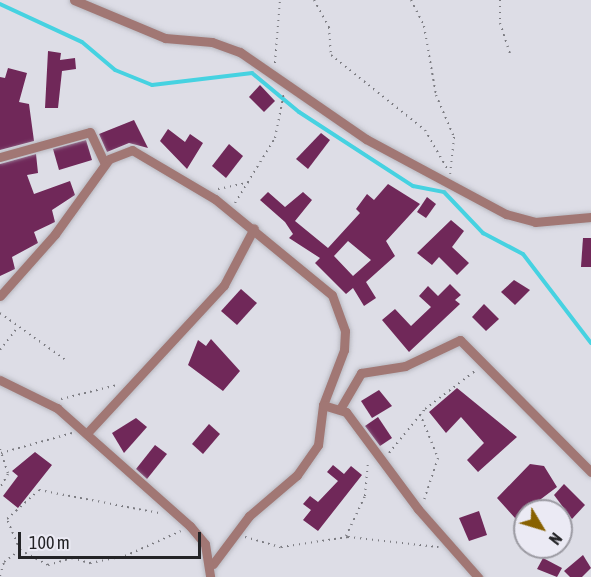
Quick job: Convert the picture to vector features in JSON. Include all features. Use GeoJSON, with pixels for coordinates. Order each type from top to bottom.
{"type":"FeatureCollection","features":[{"type":"Feature","properties":{"kind":"street"},"geometry":{"type":"LineString","coordinates":[[74,0],[89,3],[165,38],[227,47],[274,75],[366,139],[448,179],[519,219],[591,218]]}},
{"type":"Feature","properties":{"kind":"street"},"geometry":{"type":"LineString","coordinates":[[0,157],[90,132],[105,164]]}},
{"type":"Feature","properties":{"kind":"street"},"geometry":{"type":"LineString","coordinates":[[0,296],[55,234],[105,164],[120,151],[139,151],[204,192],[254,228],[318,280],[341,314],[344,350],[323,405],[313,456],[260,503],[213,564],[210,577]]}},
{"type":"Feature","properties":{"kind":"street"},"geometry":{"type":"LineString","coordinates":[[85,430],[224,285],[254,228]]}},
{"type":"Feature","properties":{"kind":"street"},"geometry":{"type":"LineString","coordinates":[[340,409],[361,373],[405,366],[453,340],[468,343],[591,472]]}},
{"type":"Feature","properties":{"kind":"street"},"geometry":{"type":"LineString","coordinates":[[0,380],[48,402],[85,430],[193,529],[213,564]]}},
{"type":"Feature","properties":{"kind":"street"},"geometry":{"type":"LineString","coordinates":[[323,405],[340,409],[418,509],[478,577]]}},
{"type":"Feature","properties":{"kind":"path"},"geometry":{"type":"LineString","coordinates":[[274,75],[280,0]]}},
{"type":"Feature","properties":{"kind":"path"},"geometry":{"type":"LineString","coordinates":[[314,0],[329,27],[331,55],[425,130],[447,164],[448,179]]}},
{"type":"Feature","properties":{"kind":"path"},"geometry":{"type":"LineString","coordinates":[[411,0],[424,26],[436,95],[454,137],[448,179]]}},
{"type":"Feature","properties":{"kind":"path"},"geometry":{"type":"LineString","coordinates":[[500,0],[500,23],[510,53]]}},
{"type":"Feature","properties":{"kind":"path"},"geometry":{"type":"LineString","coordinates":[[230,210],[250,182],[275,138],[289,86]]}},
{"type":"Feature","properties":{"kind":"path"},"geometry":{"type":"LineString","coordinates":[[204,192],[250,182]]}},
{"type":"Feature","properties":{"kind":"path"},"geometry":{"type":"LineString","coordinates":[[0,313],[17,328],[38,335],[67,361]]}},
{"type":"Feature","properties":{"kind":"path"},"geometry":{"type":"LineString","coordinates":[[0,350],[17,328]]}},
{"type":"Feature","properties":{"kind":"path"},"geometry":{"type":"LineString","coordinates":[[381,461],[420,414],[488,363]]}},
{"type":"Feature","properties":{"kind":"path"},"geometry":{"type":"LineString","coordinates":[[48,402],[131,381]]}},
{"type":"Feature","properties":{"kind":"path"},"geometry":{"type":"LineString","coordinates":[[418,509],[438,466],[420,414]]}},
{"type":"Feature","properties":{"kind":"path"},"geometry":{"type":"LineString","coordinates":[[0,488],[8,474],[1,451],[85,430]]}},
{"type":"Feature","properties":{"kind":"path"},"geometry":{"type":"LineString","coordinates":[[345,537],[365,496],[369,445]]}},
{"type":"Feature","properties":{"kind":"path"},"geometry":{"type":"LineString","coordinates":[[180,517],[42,489],[8,519],[20,550],[45,565],[72,558],[90,563],[193,529]]}},
{"type":"Feature","properties":{"kind":"path"},"geometry":{"type":"LineString","coordinates":[[237,535],[290,547],[345,537],[452,549]]}},
{"type":"Feature","properties":{"kind":"path"},"geometry":{"type":"LineString","coordinates":[[0,576],[4,562],[20,550]]}},
{"type":"Feature","properties":{"kind":"building"},"geometry":{"type":"Polygon","coordinates":[[[48,51],[61,53],[60,60],[75,58],[76,69],[62,71],[58,108],[45,108],[48,51]]]}},
{"type":"Feature","properties":{"kind":"building"},"geometry":{"type":"Polygon","coordinates":[[[8,68],[27,73],[19,102],[29,104],[34,141],[0,150],[0,77],[5,78],[8,68]]]}},
{"type":"Feature","properties":{"kind":"building"},"geometry":{"type":"Polygon","coordinates":[[[260,85],[275,101],[264,112],[249,97],[260,85]]]}},
{"type":"Feature","properties":{"kind":"building"},"geometry":{"type":"Polygon","coordinates":[[[134,120],[148,148],[129,143],[107,152],[99,134],[134,120]]]}},
{"type":"Feature","properties":{"kind":"building"},"geometry":{"type":"Polygon","coordinates":[[[168,129],[185,142],[190,134],[203,143],[187,169],[160,141],[168,129]]]}},
{"type":"Feature","properties":{"kind":"building"},"geometry":{"type":"Polygon","coordinates":[[[321,133],[330,140],[308,169],[296,159],[321,133]]]}},
{"type":"Feature","properties":{"kind":"building"},"geometry":{"type":"Polygon","coordinates":[[[86,140],[92,160],[59,170],[53,149],[86,140]]]}},
{"type":"Feature","properties":{"kind":"building"},"geometry":{"type":"Polygon","coordinates":[[[229,144],[243,156],[226,178],[212,166],[229,144]]]}},
{"type":"Feature","properties":{"kind":"building"},"geometry":{"type":"Polygon","coordinates":[[[36,154],[38,173],[27,175],[34,194],[70,181],[75,195],[52,210],[55,222],[34,232],[38,243],[12,257],[15,269],[0,276],[0,164],[36,154]]]}},
{"type":"Feature","properties":{"kind":"building"},"geometry":{"type":"Polygon","coordinates":[[[388,184],[420,204],[386,241],[395,256],[366,282],[376,298],[364,306],[353,288],[346,294],[315,263],[320,258],[289,238],[293,234],[285,222],[260,200],[268,192],[285,207],[303,192],[312,200],[295,221],[328,248],[360,213],[356,209],[367,194],[374,200],[388,184]],[[348,241],[334,256],[353,276],[371,260],[348,241]]]}},
{"type":"Feature","properties":{"kind":"building"},"geometry":{"type":"Polygon","coordinates":[[[427,197],[436,204],[426,218],[417,212],[427,197]]]}},
{"type":"Feature","properties":{"kind":"building"},"geometry":{"type":"Polygon","coordinates":[[[451,220],[464,231],[452,247],[469,263],[457,275],[439,257],[432,265],[417,253],[451,220]]]}},
{"type":"Feature","properties":{"kind":"building"},"geometry":{"type":"Polygon","coordinates":[[[583,238],[591,238],[591,267],[581,267],[583,238]]]}},
{"type":"Feature","properties":{"kind":"building"},"geometry":{"type":"Polygon","coordinates":[[[514,280],[530,290],[515,305],[501,292],[514,280]]]}},
{"type":"Feature","properties":{"kind":"building"},"geometry":{"type":"Polygon","coordinates":[[[450,284],[461,295],[455,300],[460,304],[409,352],[382,320],[395,309],[411,326],[431,307],[419,296],[428,286],[438,296],[450,284]]]}},
{"type":"Feature","properties":{"kind":"building"},"geometry":{"type":"Polygon","coordinates":[[[241,289],[257,303],[237,325],[221,311],[241,289]]]}},
{"type":"Feature","properties":{"kind":"building"},"geometry":{"type":"Polygon","coordinates":[[[484,304],[499,319],[486,331],[472,317],[484,304]]]}},
{"type":"Feature","properties":{"kind":"building"},"geometry":{"type":"Polygon","coordinates":[[[211,339],[240,371],[223,391],[188,365],[198,340],[206,346],[211,339]]]}},
{"type":"Feature","properties":{"kind":"building"},"geometry":{"type":"Polygon","coordinates":[[[457,388],[517,437],[478,472],[467,460],[484,443],[461,417],[446,433],[429,412],[457,388]]]}},
{"type":"Feature","properties":{"kind":"building"},"geometry":{"type":"Polygon","coordinates":[[[379,390],[392,406],[372,418],[361,401],[379,390]]]}},
{"type":"Feature","properties":{"kind":"building"},"geometry":{"type":"Polygon","coordinates":[[[378,417],[392,438],[380,446],[365,426],[378,417]]]}},
{"type":"Feature","properties":{"kind":"building"},"geometry":{"type":"Polygon","coordinates":[[[136,418],[147,427],[124,453],[112,433],[136,418]]]}},
{"type":"Feature","properties":{"kind":"building"},"geometry":{"type":"Polygon","coordinates":[[[209,424],[220,434],[203,454],[192,444],[209,424]]]}},
{"type":"Feature","properties":{"kind":"building"},"geometry":{"type":"Polygon","coordinates":[[[155,445],[167,454],[147,479],[136,469],[155,445]]]}},
{"type":"Feature","properties":{"kind":"building"},"geometry":{"type":"Polygon","coordinates":[[[35,452],[52,465],[18,508],[3,496],[18,476],[12,471],[35,452]]]}},
{"type":"Feature","properties":{"kind":"building"},"geometry":{"type":"Polygon","coordinates":[[[530,464],[544,466],[557,487],[541,499],[513,499],[513,516],[497,498],[530,464]]]}},
{"type":"Feature","properties":{"kind":"building"},"geometry":{"type":"Polygon","coordinates":[[[333,465],[344,474],[351,466],[362,475],[318,531],[303,520],[311,510],[303,504],[310,496],[318,502],[338,481],[327,472],[333,465]]]}},
{"type":"Feature","properties":{"kind":"building"},"geometry":{"type":"Polygon","coordinates":[[[564,484],[585,505],[573,518],[573,499],[557,499],[554,495],[564,484]]]}},
{"type":"Feature","properties":{"kind":"building"},"geometry":{"type":"Polygon","coordinates":[[[479,511],[487,535],[469,541],[459,518],[479,511]]]}},
{"type":"Feature","properties":{"kind":"building"},"geometry":{"type":"Polygon","coordinates":[[[583,555],[591,568],[582,577],[570,577],[564,571],[583,555]]]}},
{"type":"Feature","properties":{"kind":"building"},"geometry":{"type":"Polygon","coordinates":[[[542,559],[562,568],[557,577],[537,569],[542,559]]]}},
{"type":"Feature","properties":{"kind":"waterway"},"geometry":{"type":"LineString","coordinates":[[0,4],[82,42],[115,70],[152,85],[252,73],[299,112],[413,186],[444,192],[483,233],[523,254],[591,343]]}}]}
